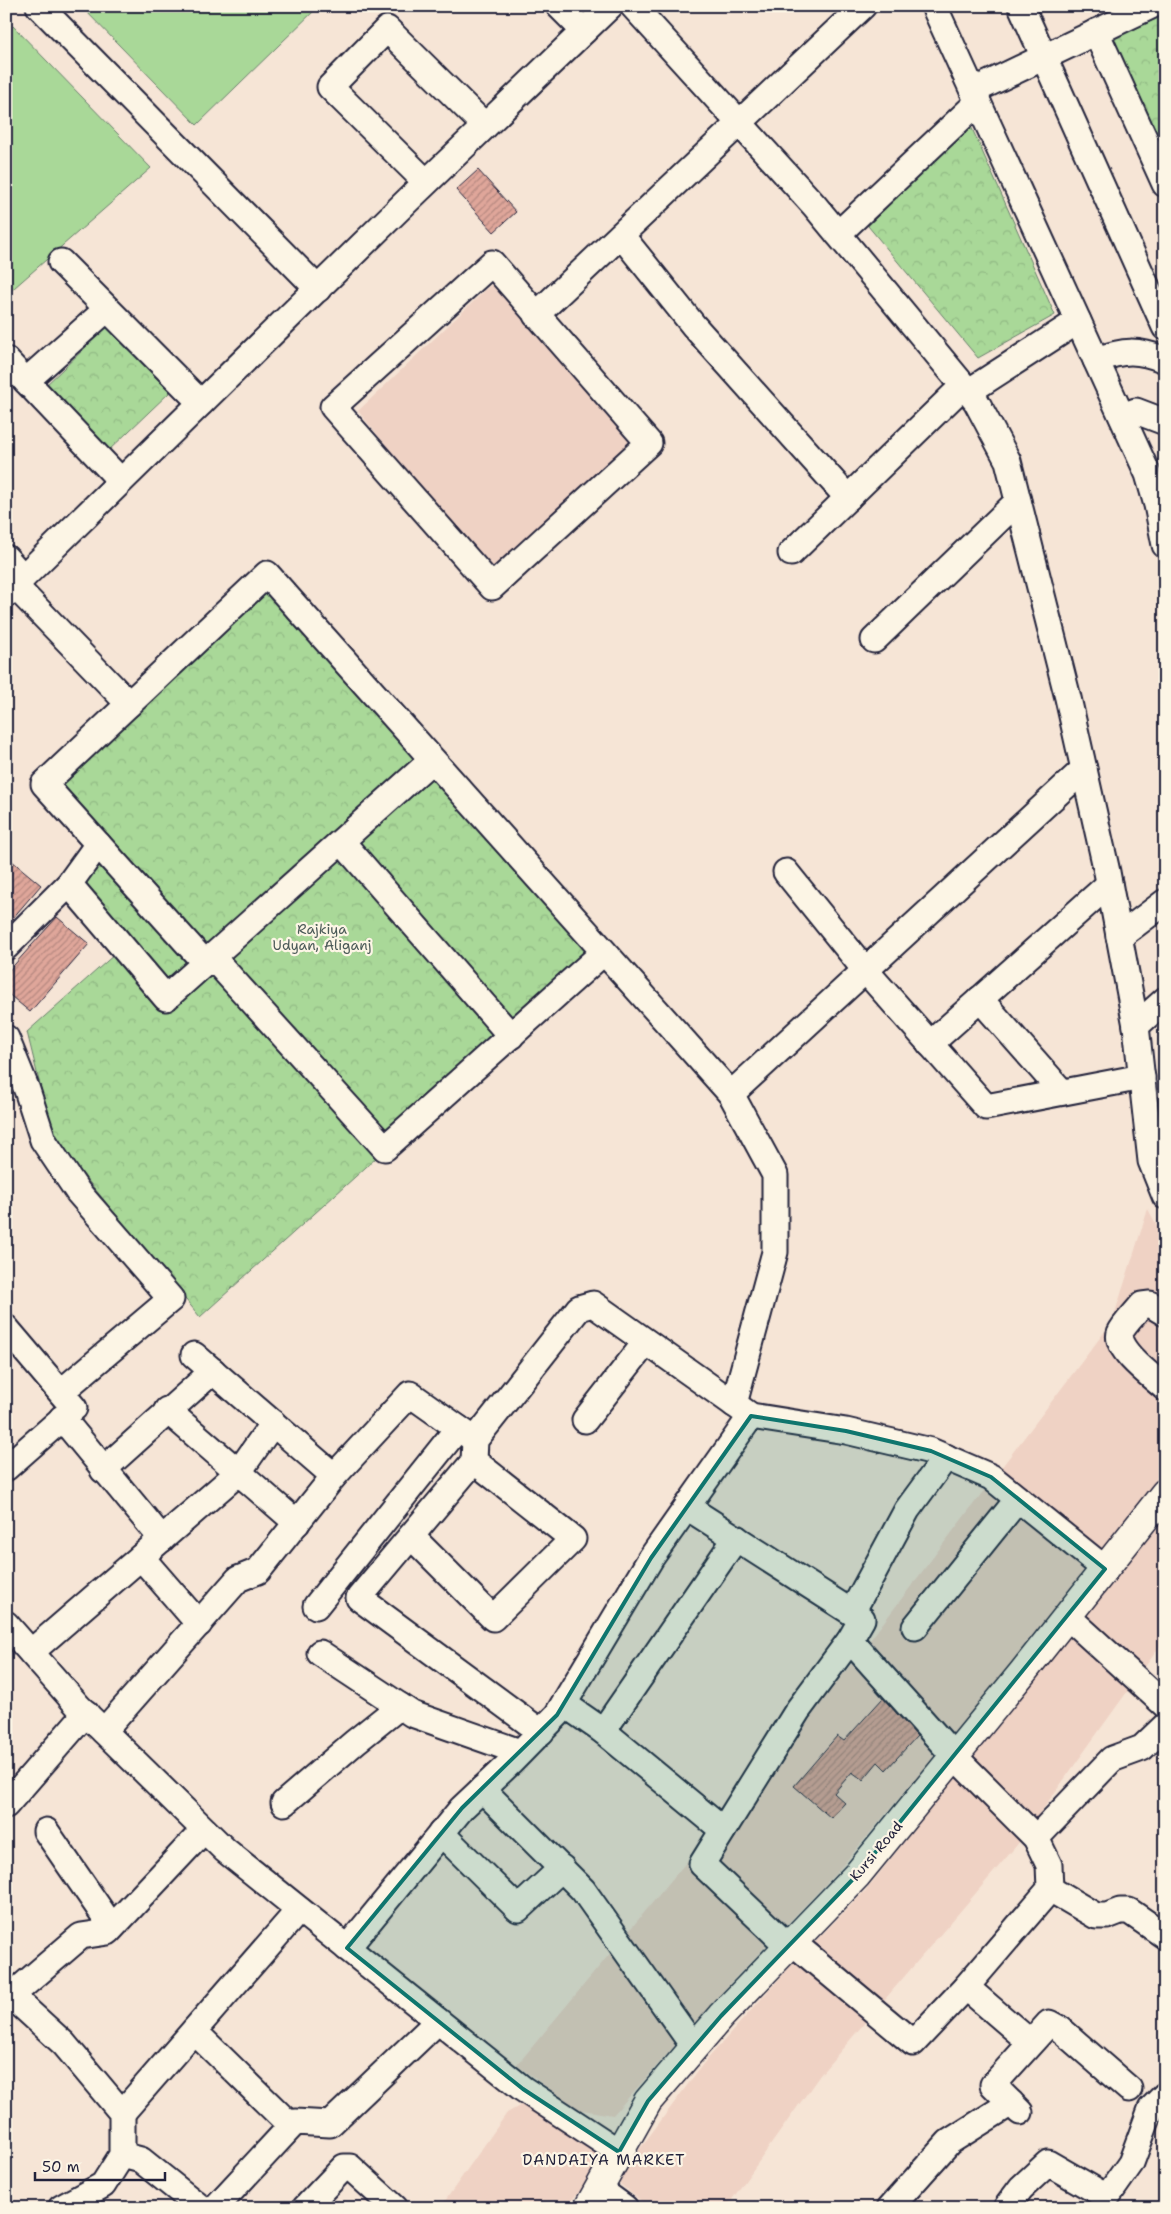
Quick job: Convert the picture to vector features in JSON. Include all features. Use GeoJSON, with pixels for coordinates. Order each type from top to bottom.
{"type":"FeatureCollection","features":[{"type":"Feature","properties":{"kind":"main road","name":"Kursi Road"},"geometry":{"type":"LineString","coordinates":[[593,2198],[648,2101],[721,2016],[856,1875],[1165,1493]]}},
{"type":"Feature","properties":{"kind":"street"},"geometry":{"type":"LineString","coordinates":[[39,6],[318,289]]}},
{"type":"Feature","properties":{"kind":"street"},"geometry":{"type":"LineString","coordinates":[[559,6],[584,31]]}},
{"type":"Feature","properties":{"kind":"street"},"geometry":{"type":"LineString","coordinates":[[15,586],[426,182],[610,6]]}},
{"type":"Feature","properties":{"kind":"street"},"geometry":{"type":"LineString","coordinates":[[633,6],[838,234],[976,401],[1008,462],[1068,698],[1109,884],[1136,1026],[1151,1160],[1165,1196]]}},
{"type":"Feature","properties":{"kind":"street"},"geometry":{"type":"LineString","coordinates":[[536,315],[863,6]]}},
{"type":"Feature","properties":{"kind":"street"},"geometry":{"type":"LineString","coordinates":[[934,6],[1148,474],[1161,506],[1165,545]]}},
{"type":"Feature","properties":{"kind":"street"},"geometry":{"type":"LineString","coordinates":[[1021,6],[1165,327]]}},
{"type":"Feature","properties":{"kind":"street"},"geometry":{"type":"LineString","coordinates":[[838,234],[975,96],[1044,57],[1152,6]]}},
{"type":"Feature","properties":{"kind":"street"},"geometry":{"type":"LineString","coordinates":[[426,182],[330,87],[387,29],[485,126]]}},
{"type":"Feature","properties":{"kind":"street"},"geometry":{"type":"LineString","coordinates":[[1096,32],[1165,184]]}},
{"type":"Feature","properties":{"kind":"street"},"geometry":{"type":"LineString","coordinates":[[622,235],[694,326],[848,498]]}},
{"type":"Feature","properties":{"kind":"street"},"geometry":{"type":"LineString","coordinates":[[61,262],[201,403]]}},
{"type":"Feature","properties":{"kind":"street"},"geometry":{"type":"LineString","coordinates":[[492,263],[536,315],[649,443],[492,587],[333,407],[492,263]]}},
{"type":"Feature","properties":{"kind":"street"},"geometry":{"type":"LineString","coordinates":[[26,381],[107,309]]}},
{"type":"Feature","properties":{"kind":"street"},"geometry":{"type":"LineString","coordinates":[[791,553],[966,389],[1078,321]]}},
{"type":"Feature","properties":{"kind":"street"},"geometry":{"type":"LineString","coordinates":[[1096,360],[1122,351],[1150,354],[1165,360]]}},
{"type":"Feature","properties":{"kind":"street"},"geometry":{"type":"LineString","coordinates":[[6,360],[121,481]]}},
{"type":"Feature","properties":{"kind":"street"},"geometry":{"type":"LineString","coordinates":[[1122,416],[1136,411],[1165,422]]}},
{"type":"Feature","properties":{"kind":"street"},"geometry":{"type":"LineString","coordinates":[[874,640],[1018,501]]}},
{"type":"Feature","properties":{"kind":"street"},"geometry":{"type":"LineString","coordinates":[[6,558],[15,586],[129,704]]}},
{"type":"Feature","properties":{"kind":"street"},"geometry":{"type":"LineString","coordinates":[[347,1948],[462,1808],[557,1715],[651,1558],[687,1507],[743,1410],[775,1252],[775,1175],[731,1094],[267,574],[44,784],[98,844],[385,1148],[604,952]]}},
{"type":"Feature","properties":{"kind":"street"},"geometry":{"type":"LineString","coordinates":[[69,884],[166,998],[210,961],[432,761]]}},
{"type":"Feature","properties":{"kind":"street"},"geometry":{"type":"LineString","coordinates":[[731,1094],[1084,768]]}},
{"type":"Feature","properties":{"kind":"street"},"geometry":{"type":"LineString","coordinates":[[342,842],[511,1036]]}},
{"type":"Feature","properties":{"kind":"street"},"geometry":{"type":"LineString","coordinates":[[6,948],[69,884],[98,844]]}},
{"type":"Feature","properties":{"kind":"street"},"geometry":{"type":"LineString","coordinates":[[786,872],[865,970],[986,1107],[1142,1077]]}},
{"type":"Feature","properties":{"kind":"street"},"geometry":{"type":"LineString","coordinates":[[930,1044],[1109,884]]}},
{"type":"Feature","properties":{"kind":"street"},"geometry":{"type":"LineString","coordinates":[[1119,937],[1165,902]]}},
{"type":"Feature","properties":{"kind":"street"},"geometry":{"type":"LineString","coordinates":[[980,999],[1062,1092]]}},
{"type":"Feature","properties":{"kind":"street"},"geometry":{"type":"LineString","coordinates":[[1136,1026],[1165,1000]]}},
{"type":"Feature","properties":{"kind":"street"},"geometry":{"type":"LineString","coordinates":[[6,1038],[27,1090],[43,1140],[78,1192],[171,1299],[61,1392]]}},
{"type":"Feature","properties":{"kind":"street"},"geometry":{"type":"LineString","coordinates":[[1147,1121],[1165,1099]]}},
{"type":"Feature","properties":{"kind":"street"},"geometry":{"type":"LineString","coordinates":[[316,1606],[469,1443],[579,1308],[593,1304],[743,1410],[931,1451],[991,1477],[1104,1569]]}},
{"type":"Feature","properties":{"kind":"street"},"geometry":{"type":"LineString","coordinates":[[1165,1313],[1150,1304],[1142,1306],[1120,1334],[1120,1342],[1124,1351],[1165,1388]]}},
{"type":"Feature","properties":{"kind":"street"},"geometry":{"type":"LineString","coordinates":[[6,1328],[74,1408],[6,1468]]}},
{"type":"Feature","properties":{"kind":"street"},"geometry":{"type":"LineString","coordinates":[[585,1420],[646,1342]]}},
{"type":"Feature","properties":{"kind":"street"},"geometry":{"type":"LineString","coordinates":[[194,1355],[334,1476]]}},
{"type":"Feature","properties":{"kind":"street"},"geometry":{"type":"LineString","coordinates":[[103,1470],[168,1410],[213,1372]]}},
{"type":"Feature","properties":{"kind":"street"},"geometry":{"type":"LineString","coordinates":[[104,1731],[238,1579],[258,1571],[334,1476],[410,1394],[469,1443],[573,1538],[493,1618],[411,1536]]}},
{"type":"Feature","properties":{"kind":"street"},"geometry":{"type":"LineString","coordinates":[[168,1410],[297,1523]]}},
{"type":"Feature","properties":{"kind":"street"},"geometry":{"type":"LineString","coordinates":[[62,1418],[103,1470],[162,1539]]}},
{"type":"Feature","properties":{"kind":"street"},"geometry":{"type":"LineString","coordinates":[[31,1652],[238,1472],[273,1423]]}},
{"type":"Feature","properties":{"kind":"street"},"geometry":{"type":"LineString","coordinates":[[469,1443],[411,1536],[359,1598],[541,1732]]}},
{"type":"Feature","properties":{"kind":"street"},"geometry":{"type":"LineString","coordinates":[[852,1612],[907,1510],[946,1457]]}},
{"type":"Feature","properties":{"kind":"street"},"geometry":{"type":"LineString","coordinates":[[915,1627],[1018,1499]]}},
{"type":"Feature","properties":{"kind":"street"},"geometry":{"type":"LineString","coordinates":[[687,1507],[862,1619],[850,1640],[798,1710],[702,1864],[790,1944],[913,2043],[966,1987],[1050,1889],[1049,1865],[1036,1838],[954,1756],[850,1640]]}},
{"type":"Feature","properties":{"kind":"street"},"geometry":{"type":"LineString","coordinates":[[603,1731],[736,1538]]}},
{"type":"Feature","properties":{"kind":"street"},"geometry":{"type":"LineString","coordinates":[[141,1557],[199,1624]]}},
{"type":"Feature","properties":{"kind":"street"},"geometry":{"type":"LineString","coordinates":[[1067,1616],[1165,1705]]}},
{"type":"Feature","properties":{"kind":"street"},"geometry":{"type":"LineString","coordinates":[[6,1624],[86,1713],[225,1850],[523,2089],[619,2152]]}},
{"type":"Feature","properties":{"kind":"street"},"geometry":{"type":"LineString","coordinates":[[320,1653],[412,1714],[520,1752]]}},
{"type":"Feature","properties":{"kind":"street"},"geometry":{"type":"LineString","coordinates":[[564,1704],[603,1731],[723,1830]]}},
{"type":"Feature","properties":{"kind":"street"},"geometry":{"type":"LineString","coordinates":[[284,1803],[400,1706]]}},
{"type":"Feature","properties":{"kind":"street"},"geometry":{"type":"LineString","coordinates":[[6,1805],[86,1713]]}},
{"type":"Feature","properties":{"kind":"street"},"geometry":{"type":"LineString","coordinates":[[1036,1838],[1112,1759],[1142,1748],[1165,1726]]}},
{"type":"Feature","properties":{"kind":"street"},"geometry":{"type":"LineString","coordinates":[[482,1789],[583,1890],[694,2047]]}},
{"type":"Feature","properties":{"kind":"street"},"geometry":{"type":"LineString","coordinates":[[61,2208],[103,2185],[122,2155],[122,2114],[64,2044],[9,1994],[81,1936],[108,1932],[204,1830]]}},
{"type":"Feature","properties":{"kind":"street"},"geometry":{"type":"LineString","coordinates":[[46,1831],[112,1927]]}},
{"type":"Feature","properties":{"kind":"street"},"geometry":{"type":"LineString","coordinates":[[441,1833],[518,1909],[562,1868]]}},
{"type":"Feature","properties":{"kind":"street"},"geometry":{"type":"LineString","coordinates":[[1050,1889],[1096,1916],[1107,1916],[1120,1910],[1129,1912],[1162,1928]]}},
{"type":"Feature","properties":{"kind":"street"},"geometry":{"type":"LineString","coordinates":[[122,2114],[299,1910]]}},
{"type":"Feature","properties":{"kind":"street"},"geometry":{"type":"LineString","coordinates":[[966,1987],[1030,2042]]}},
{"type":"Feature","properties":{"kind":"street"},"geometry":{"type":"LineString","coordinates":[[215,2208],[295,2122],[330,2124],[438,2021]]}},
{"type":"Feature","properties":{"kind":"street"},"geometry":{"type":"LineString","coordinates":[[890,2208],[949,2142],[1015,2108],[992,2085],[1046,2024],[1053,2023],[1129,2089]]}},
{"type":"Feature","properties":{"kind":"street"},"geometry":{"type":"LineString","coordinates":[[194,2032],[291,2126]]}},
{"type":"Feature","properties":{"kind":"street"},"geometry":{"type":"LineString","coordinates":[[1006,2208],[1021,2188],[1048,2163],[1107,2197],[1132,2163],[1151,2109],[1165,2095]]}},
{"type":"Feature","properties":{"kind":"street"},"geometry":{"type":"LineString","coordinates":[[122,2155],[141,2160],[201,2208]]}},
{"type":"Feature","properties":{"kind":"street"},"geometry":{"type":"LineString","coordinates":[[305,2208],[344,2167],[350,2167],[395,2208]]}},
{"type":"Feature","properties":{"kind":"street"},"geometry":{"type":"LineString","coordinates":[[593,2198],[625,2208]]}},
{"type":"Feature","properties":{"kind":"highlighted area"},"geometry":{"type":"Polygon","coordinates":[[[751,1416],[846,1431],[931,1451],[991,1477],[1105,1569],[857,1875],[721,2016],[648,2101],[619,2152],[523,2089],[347,1948],[462,1808],[557,1715],[651,1558],[751,1416]]]}},
{"type":"Feature","properties":{"kind":"shaded area"},"geometry":{"type":"Polygon","coordinates":[[[493,283],[633,439],[490,573],[358,411],[493,283]]]}},
{"type":"Feature","properties":{"kind":"shaded area","name":"DANDAIYA MARKET"},"geometry":{"type":"Polygon","coordinates":[[[1148,1209],[1165,1241],[1165,1467],[1113,1539],[975,1708],[837,1872],[731,1982],[613,2115],[576,2109],[517,2065],[855,1660],[1112,1322],[1148,1209]]]}},
{"type":"Feature","properties":{"kind":"shaded area","name":"DANDAIYA MARKET"},"geometry":{"type":"Polygon","coordinates":[[[1165,1514],[1165,1639],[1017,1845],[820,2075],[726,2208],[650,2208],[616,2181],[703,2064],[789,1968],[867,1889],[1165,1514]]]}},
{"type":"Feature","properties":{"kind":"shaded area","name":"DANDAIYA MARKET"},"geometry":{"type":"Polygon","coordinates":[[[523,2104],[601,2153],[585,2185],[565,2208],[440,2208],[507,2113],[523,2104]]]}},
{"type":"Feature","properties":{"kind":"green space"},"geometry":{"type":"Polygon","coordinates":[[[81,6],[319,6],[197,125],[81,6]]]}},
{"type":"Feature","properties":{"kind":"green space"},"geometry":{"type":"Polygon","coordinates":[[[1165,15],[1165,162],[1108,40],[1165,15]]]}},
{"type":"Feature","properties":{"kind":"green space"},"geometry":{"type":"Polygon","coordinates":[[[13,26],[151,168],[6,295],[6,33],[13,26]]]}},
{"type":"Feature","properties":{"kind":"green space"},"geometry":{"type":"Polygon","coordinates":[[[970,124],[1055,315],[978,358],[868,226],[970,124]]]}},
{"type":"Feature","properties":{"kind":"green space"},"geometry":{"type":"Polygon","coordinates":[[[107,327],[170,392],[107,452],[44,387],[107,327]]]}},
{"type":"Feature","properties":{"kind":"green space","name":"Rajkiya Udyan, Aliganj"},"geometry":{"type":"Polygon","coordinates":[[[267,574],[604,952],[200,1317],[53,1138],[27,1032],[115,954],[69,884],[98,844],[44,784],[267,574]]]}},
{"type":"Feature","properties":{"kind":"building"},"geometry":{"type":"Polygon","coordinates":[[[478,170],[516,212],[494,232],[456,190],[478,170]]]}},
{"type":"Feature","properties":{"kind":"building"},"geometry":{"type":"Polygon","coordinates":[[[6,856],[41,885],[6,926],[6,856]]]}},
{"type":"Feature","properties":{"kind":"building"},"geometry":{"type":"Polygon","coordinates":[[[57,917],[89,944],[30,1012],[6,992],[6,974],[57,917]]]}},
{"type":"Feature","properties":{"kind":"building"},"geometry":{"type":"Polygon","coordinates":[[[883,1698],[917,1736],[886,1770],[878,1762],[863,1780],[852,1772],[834,1793],[845,1803],[831,1818],[794,1786],[837,1736],[844,1741],[883,1698]]]}},
{"type":"Feature","properties":{"kind":"district","name":"DANDAIYA MARKET"},"geometry":{"type":"Point","coordinates":[604,2160]}}]}
